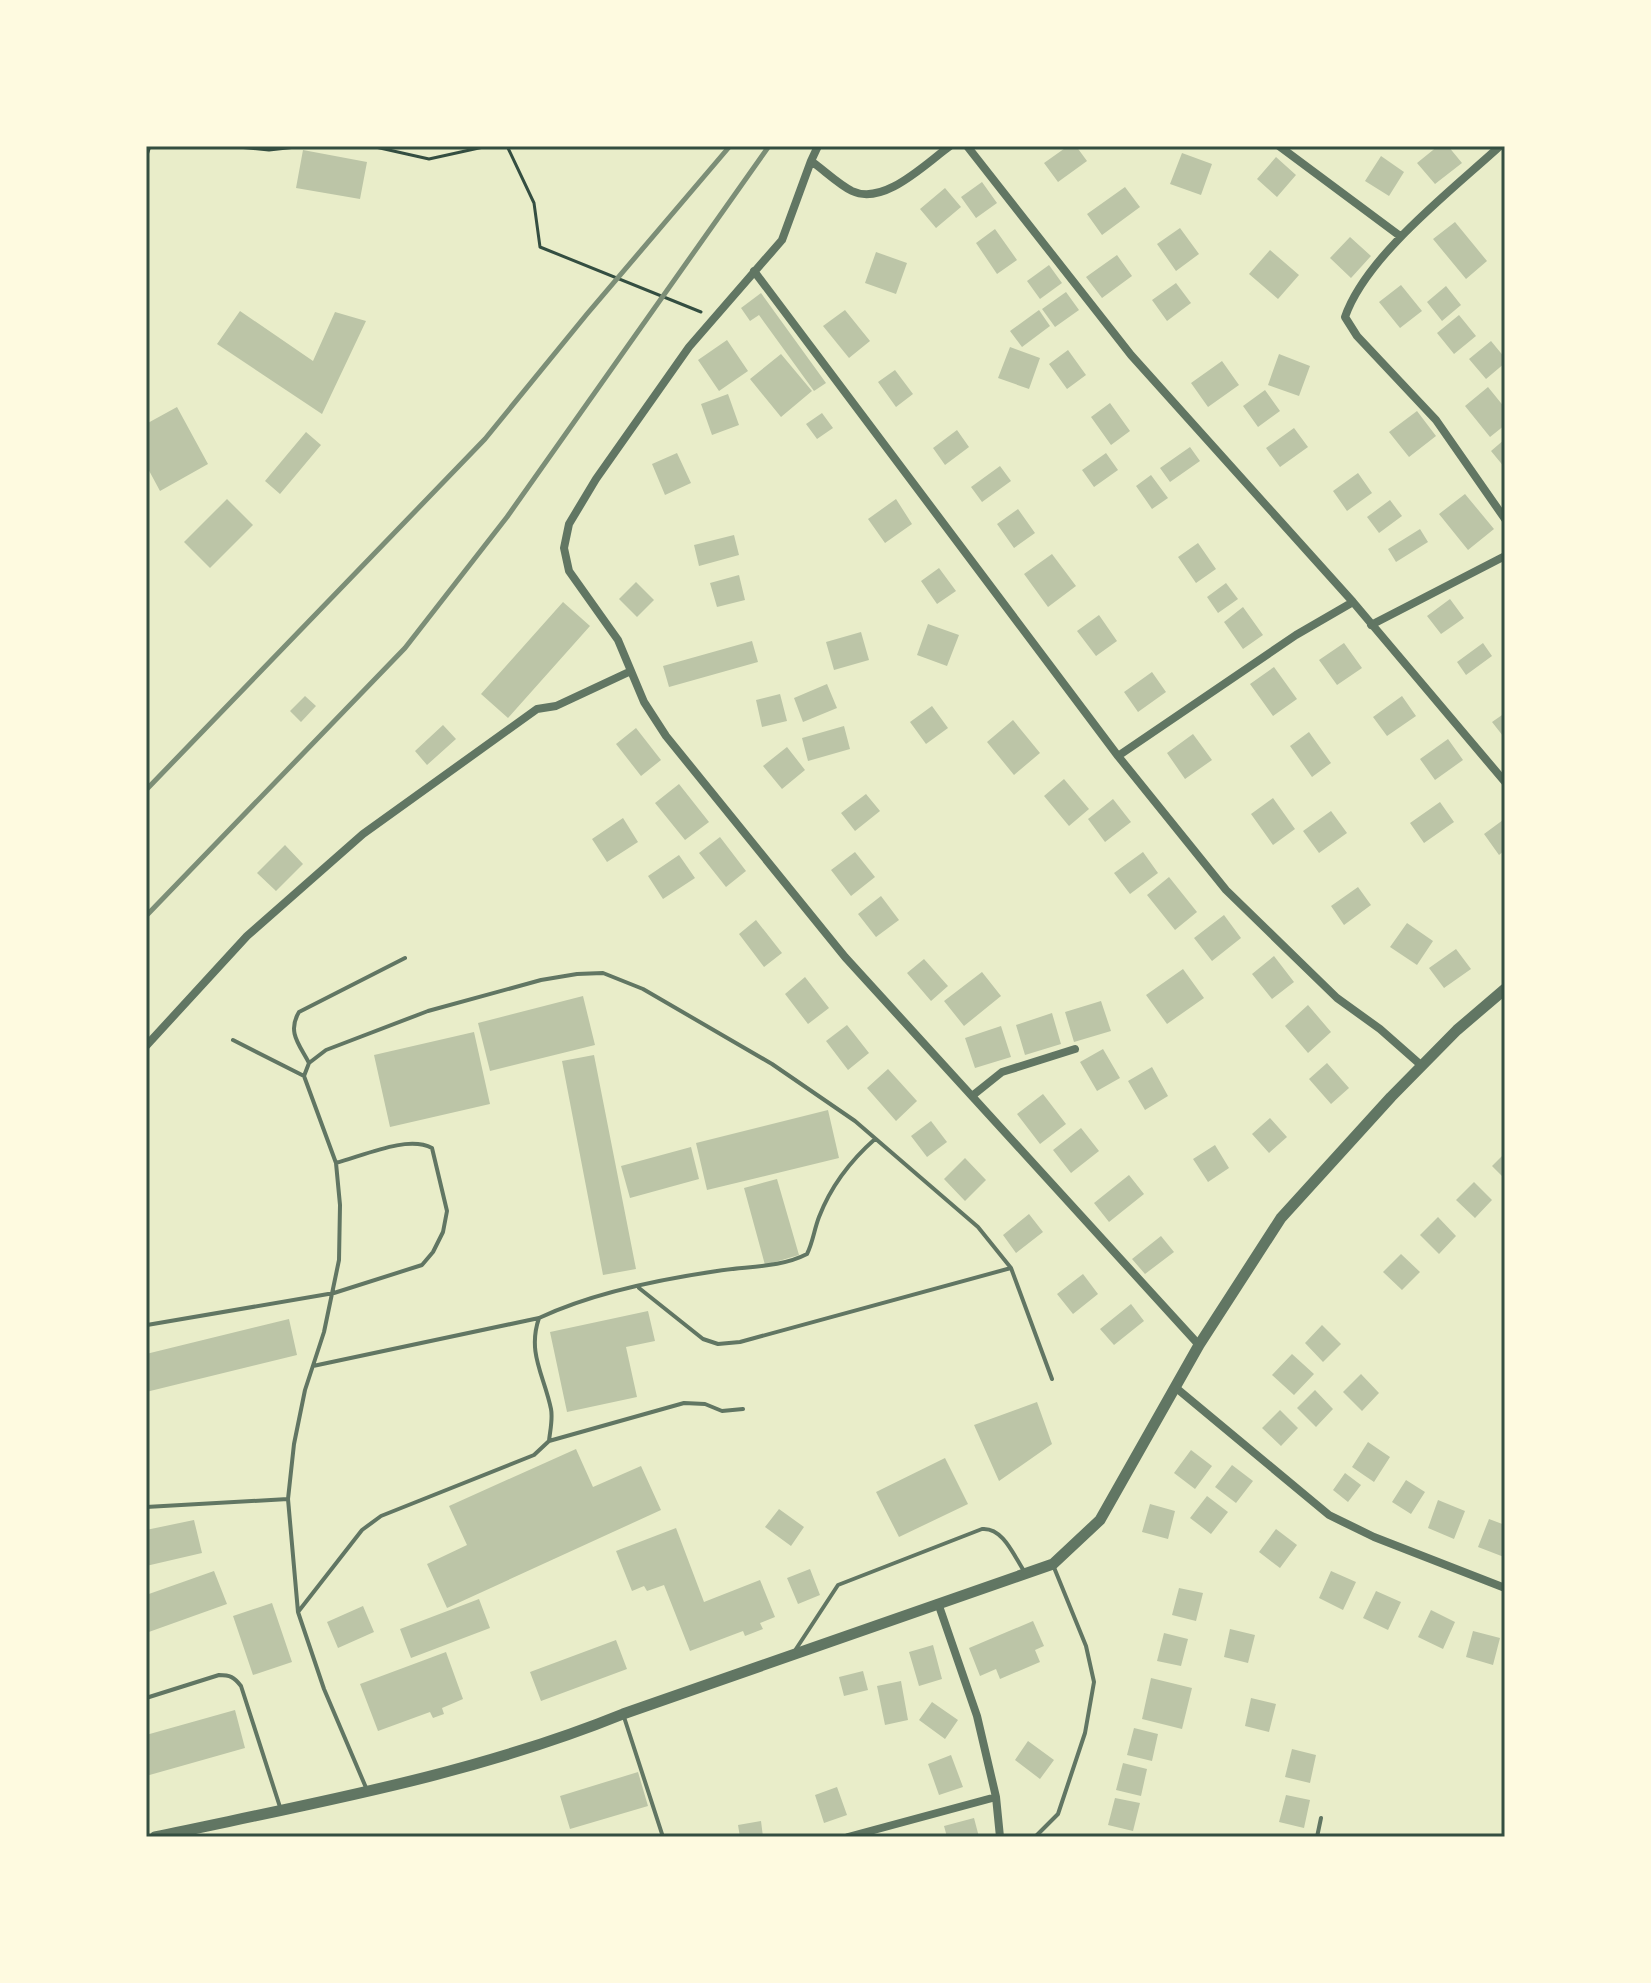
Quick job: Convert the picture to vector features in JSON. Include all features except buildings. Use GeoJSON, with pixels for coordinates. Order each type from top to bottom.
{"type":"FeatureCollection","features":[{"type":"Feature","properties":{"kind":"street"},"geometry":{"type":"LineString","coordinates":[[818,146],[782,240],[689,347],[596,479],[569,524],[564,548],[569,571],[618,640],[644,702],[666,736],[845,957],[1199,1345]]}},
{"type":"Feature","properties":{"kind":"street"},"geometry":{"type":"LineString","coordinates":[[811,161],[852,191],[871,195],[888,191],[950,146]]}},
{"type":"Feature","properties":{"kind":"street"},"geometry":{"type":"LineString","coordinates":[[967,146],[1131,355],[1353,602],[1505,782]]}},
{"type":"Feature","properties":{"kind":"street"},"geometry":{"type":"LineString","coordinates":[[1279,146],[1400,236]]}},
{"type":"Feature","properties":{"kind":"street"},"geometry":{"type":"LineString","coordinates":[[1500,146],[1400,236],[1351,300],[1345,317],[1357,336],[1436,420],[1505,519]]}},
{"type":"Feature","properties":{"kind":"street"},"geometry":{"type":"LineString","coordinates":[[754,271],[1118,756],[1226,890],[1337,998],[1380,1029],[1422,1066]]}},
{"type":"Feature","properties":{"kind":"street"},"geometry":{"type":"LineString","coordinates":[[1371,625],[1505,556]]}},
{"type":"Feature","properties":{"kind":"street"},"geometry":{"type":"LineString","coordinates":[[1118,756],[1296,635],[1353,602]]}},
{"type":"Feature","properties":{"kind":"street"},"geometry":{"type":"LineString","coordinates":[[146,1046],[247,936],[363,834],[537,709],[556,706],[631,671]]}},
{"type":"Feature","properties":{"kind":"street"},"geometry":{"type":"LineString","coordinates":[[155,1837],[368,1793],[558,1740],[623,1714],[1053,1564],[1100,1520],[1199,1345],[1281,1218],[1391,1097],[1457,1030],[1505,989]]}},
{"type":"Feature","properties":{"kind":"street"},"geometry":{"type":"LineString","coordinates":[[972,1096],[1002,1072],[1075,1049]]}},
{"type":"Feature","properties":{"kind":"street"},"geometry":{"type":"LineString","coordinates":[[1175,1387],[1329,1515],[1374,1537],[1505,1588]]}},
{"type":"Feature","properties":{"kind":"street"},"geometry":{"type":"LineString","coordinates":[[938,1603],[977,1716],[996,1797],[1000,1837]]}},
{"type":"Feature","properties":{"kind":"street"},"geometry":{"type":"LineString","coordinates":[[848,1837],[996,1797]]}},
{"type":"Feature","properties":{"kind":"lane"},"geometry":{"type":"LineString","coordinates":[[309,1063],[293,1035],[293,1022],[299,1012],[405,958]]}},
{"type":"Feature","properties":{"kind":"lane"},"geometry":{"type":"LineString","coordinates":[[368,1793],[324,1689],[298,1612],[288,1499],[294,1444],[334,1293],[339,1260],[336,1163],[304,1076],[309,1063],[326,1050],[428,1011],[541,980],[603,973],[643,989],[772,1064],[855,1121],[978,1227],[1011,1268],[1052,1379]]}},
{"type":"Feature","properties":{"kind":"lane"},"geometry":{"type":"LineString","coordinates":[[233,1040],[304,1076]]}},
{"type":"Feature","properties":{"kind":"lane"},"geometry":{"type":"LineString","coordinates":[[313,1366],[539,1318],[602,1296],[715,1271],[793,1262],[807,1254],[817,1220],[850,1162],[875,1139]]}},
{"type":"Feature","properties":{"kind":"lane"},"geometry":{"type":"LineString","coordinates":[[147,1325],[334,1293],[422,1265],[443,1232],[447,1211],[432,1148],[421,1143],[408,1143],[336,1163]]}},
{"type":"Feature","properties":{"kind":"lane"},"geometry":{"type":"LineString","coordinates":[[639,1288],[703,1339],[718,1344],[740,1342],[1011,1268]]}},
{"type":"Feature","properties":{"kind":"lane"},"geometry":{"type":"LineString","coordinates":[[539,1318],[533,1334],[533,1349],[552,1413],[549,1441]]}},
{"type":"Feature","properties":{"kind":"lane"},"geometry":{"type":"LineString","coordinates":[[298,1612],[362,1530],[381,1516],[534,1455],[549,1441],[684,1403],[705,1404],[722,1411],[743,1409]]}},
{"type":"Feature","properties":{"kind":"lane"},"geometry":{"type":"LineString","coordinates":[[146,1507],[288,1499]]}},
{"type":"Feature","properties":{"kind":"lane"},"geometry":{"type":"LineString","coordinates":[[793,1654],[838,1585],[982,1529],[988,1528],[999,1534],[1025,1573]]}},
{"type":"Feature","properties":{"kind":"lane"},"geometry":{"type":"LineString","coordinates":[[1035,1837],[1058,1814],[1085,1733],[1094,1682],[1086,1646],[1053,1564]]}},
{"type":"Feature","properties":{"kind":"lane"},"geometry":{"type":"LineString","coordinates":[[146,1698],[219,1675],[234,1678],[241,1686],[281,1810]]}},
{"type":"Feature","properties":{"kind":"lane"},"geometry":{"type":"LineString","coordinates":[[623,1714],[663,1837]]}},
{"type":"Feature","properties":{"kind":"lane"},"geometry":{"type":"LineString","coordinates":[[1317,1837],[1321,1818]]}},
{"type":"Feature","properties":{"kind":"path"},"geometry":{"type":"LineString","coordinates":[[146,158],[150,146]]}},
{"type":"Feature","properties":{"kind":"path"},"geometry":{"type":"LineString","coordinates":[[228,146],[269,150],[305,146]]}},
{"type":"Feature","properties":{"kind":"path"},"geometry":{"type":"LineString","coordinates":[[371,146],[429,159],[488,146]]}},
{"type":"Feature","properties":{"kind":"path"},"geometry":{"type":"LineString","coordinates":[[507,146],[534,203],[540,247],[650,289],[715,319]]}},
{"type":"Feature","properties":{"kind":"railway"},"geometry":{"type":"LineString","coordinates":[[146,790],[485,439],[730,146]]}},
{"type":"Feature","properties":{"kind":"railway"},"geometry":{"type":"LineString","coordinates":[[146,916],[405,648],[507,517],[769,146]]}}]}
